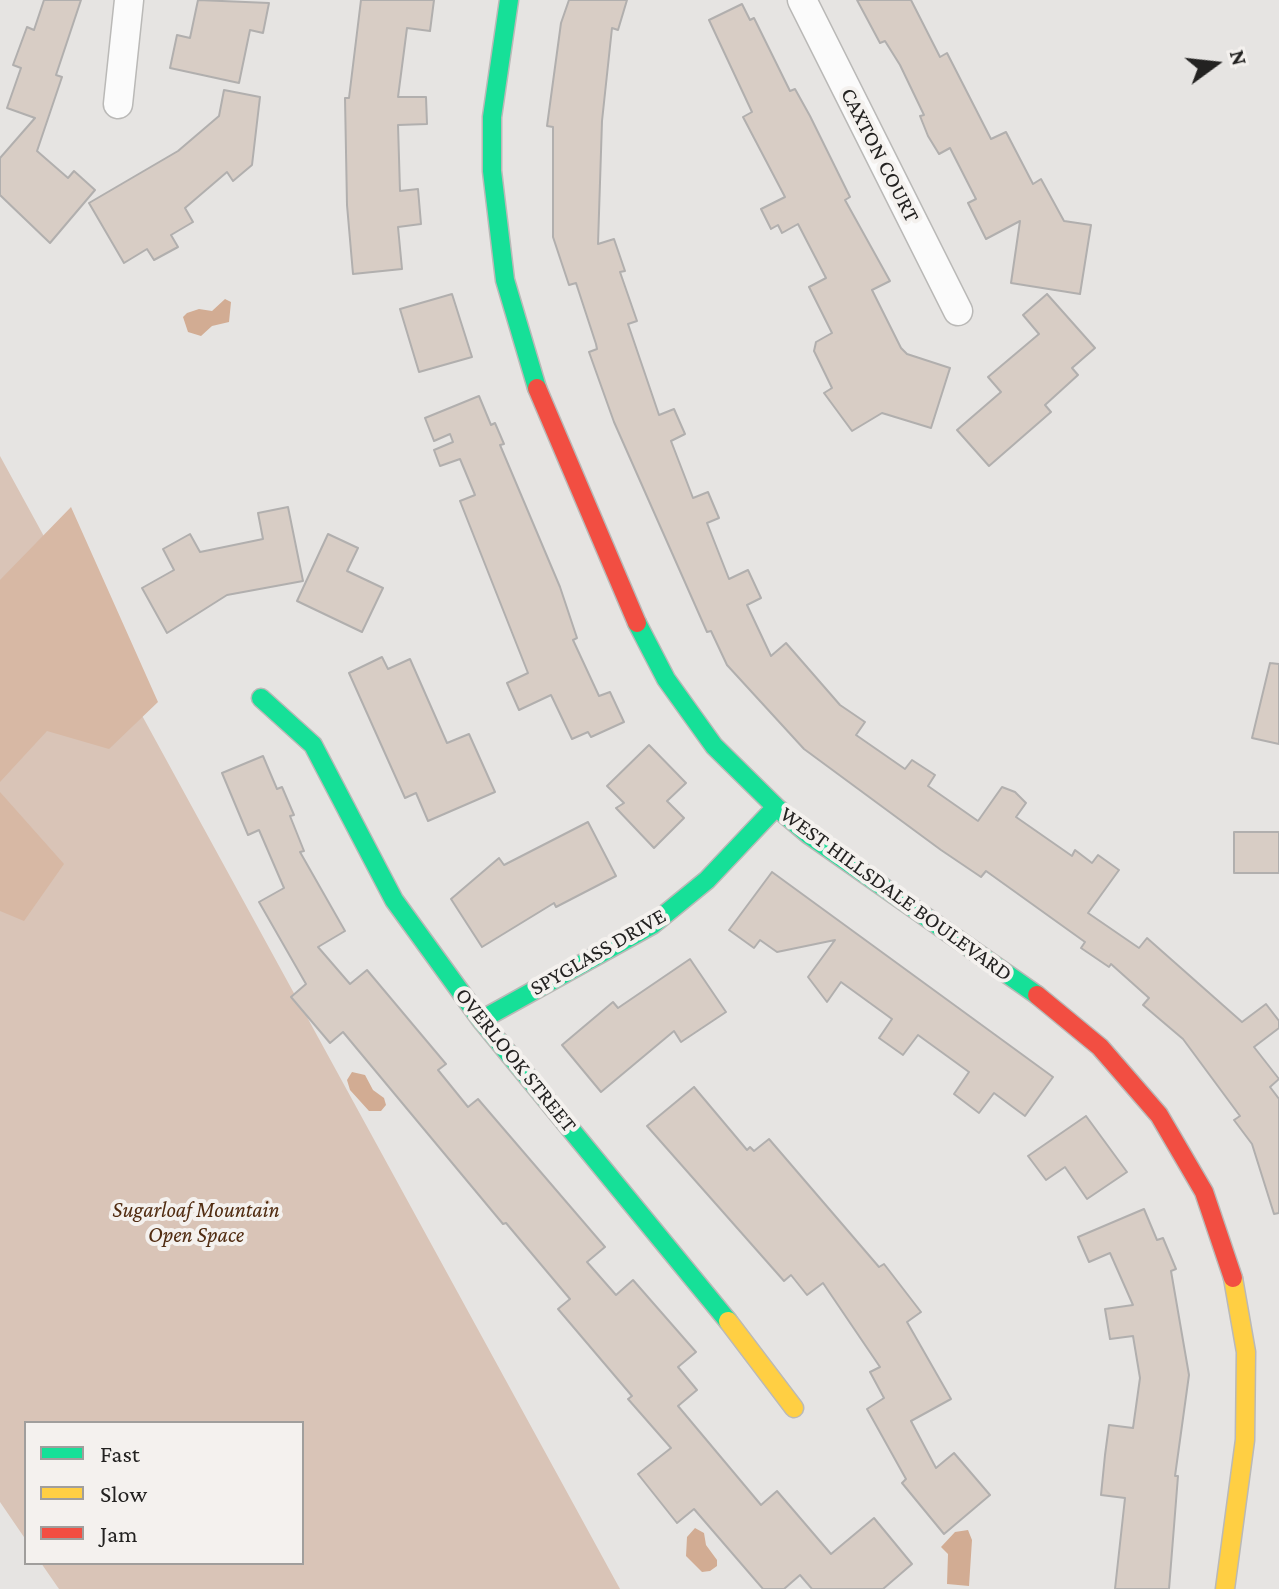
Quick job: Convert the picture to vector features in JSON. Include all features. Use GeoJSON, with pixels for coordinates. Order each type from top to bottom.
{"type":"FeatureCollection","features":[{"type":"Feature","properties":{"kind":"main road","name":"WEST HILLSDALE BOULEVARD"},"geometry":{"type":"LineString","coordinates":[[509,0],[498,62],[492,171],[505,280],[520,338],[593,525],[645,643],[688,714],[714,746],[776,807],[1069,1020],[1130,1077],[1182,1151],[1204,1192],[1232,1271],[1246,1352],[1245,1440],[1225,1589]]}},
{"type":"Feature","properties":{"kind":"main road","name":"OVERLOOK STREET"},"geometry":{"type":"LineString","coordinates":[[261,698],[313,745],[394,900],[481,1020],[754,1353],[794,1408]]}},
{"type":"Feature","properties":{"kind":"main road","name":"SPYGLASS DRIVE"},"geometry":{"type":"LineString","coordinates":[[481,1020],[652,925],[707,880],[776,807]]}},
{"type":"Feature","properties":{"kind":"street"},"geometry":{"type":"LineString","coordinates":[[118,104],[129,0]]}},
{"type":"Feature","properties":{"kind":"street","name":"CAXTON COURT"},"geometry":{"type":"LineString","coordinates":[[802,0],[958,311]]}},
{"type":"Feature","properties":{"kind":"green space","name":"Sugarloaf Mountain Open Space"},"geometry":{"type":"Polygon","coordinates":[[[0,456],[620,1589],[59,1589],[42,1565],[304,1565],[304,1421],[24,1421],[24,1537],[0,1502],[0,456]]]}},
{"type":"Feature","properties":{"kind":"shaded area"},"geometry":{"type":"Polygon","coordinates":[[[225,299],[231,302],[229,322],[212,326],[201,336],[188,332],[183,317],[187,313],[199,309],[212,311],[225,299]]]}},
{"type":"Feature","properties":{"kind":"shaded area"},"geometry":{"type":"Polygon","coordinates":[[[71,507],[158,702],[109,749],[47,731],[0,782],[0,580],[71,507]]]}},
{"type":"Feature","properties":{"kind":"shaded area"},"geometry":{"type":"Polygon","coordinates":[[[0,792],[64,864],[24,921],[0,911],[0,792]]]}},
{"type":"Feature","properties":{"kind":"shaded area"},"geometry":{"type":"Polygon","coordinates":[[[352,1072],[365,1075],[373,1090],[384,1098],[386,1105],[381,1111],[369,1111],[350,1090],[347,1080],[352,1072]]]}},
{"type":"Feature","properties":{"kind":"shaded area"},"geometry":{"type":"Polygon","coordinates":[[[695,1528],[704,1533],[706,1545],[717,1560],[717,1566],[710,1571],[702,1572],[686,1556],[687,1537],[695,1528]]]}},
{"type":"Feature","properties":{"kind":"shaded area"},"geometry":{"type":"Polygon","coordinates":[[[968,1530],[972,1540],[969,1586],[947,1584],[948,1554],[941,1547],[955,1532],[968,1530]]]}},
{"type":"Feature","properties":{"kind":"building"},"geometry":{"type":"Polygon","coordinates":[[[44,0],[81,0],[56,75],[62,77],[37,151],[68,178],[74,171],[95,190],[50,243],[0,195],[0,158],[35,118],[7,108],[21,68],[13,65],[27,27],[34,30],[44,0]]]}},
{"type":"Feature","properties":{"kind":"building"},"geometry":{"type":"Polygon","coordinates":[[[198,0],[269,3],[263,33],[250,30],[239,83],[170,68],[177,35],[190,38],[198,0]]]}},
{"type":"Feature","properties":{"kind":"building"},"geometry":{"type":"Polygon","coordinates":[[[361,0],[434,0],[430,31],[407,28],[398,97],[426,97],[427,124],[398,125],[400,191],[418,189],[421,224],[398,227],[402,269],[353,274],[347,205],[345,98],[349,98],[361,0]]]}},
{"type":"Feature","properties":{"kind":"building"},"geometry":{"type":"Polygon","coordinates":[[[569,0],[627,0],[618,30],[612,28],[602,121],[598,244],[614,239],[625,271],[620,272],[637,321],[628,324],[659,415],[674,409],[685,434],[671,441],[693,498],[708,492],[719,518],[707,523],[729,579],[748,570],[761,598],[747,605],[771,656],[786,643],[840,705],[865,722],[856,735],[905,769],[912,760],[935,775],[928,786],[978,821],[1002,787],[1015,792],[1026,803],[1016,817],[1072,856],[1075,850],[1092,863],[1098,855],[1119,870],[1088,913],[1139,948],[1147,938],[1242,1022],[1266,1004],[1279,1021],[1279,1028],[1254,1047],[1279,1079],[1270,1087],[1279,1099],[1279,1213],[1274,1214],[1252,1144],[1234,1120],[1240,1116],[1183,1039],[1143,1005],[1149,998],[1111,964],[1109,967],[1081,948],[1085,942],[986,871],[981,877],[941,850],[804,749],[727,665],[711,631],[707,632],[614,422],[589,352],[597,349],[576,283],[569,285],[553,237],[553,127],[547,126],[561,23],[569,0]]]}},
{"type":"Feature","properties":{"kind":"building"},"geometry":{"type":"Polygon","coordinates":[[[857,0],[911,0],[940,57],[947,53],[991,139],[1006,132],[1033,184],[1041,179],[1064,221],[1091,225],[1080,294],[1011,283],[1020,221],[986,239],[968,203],[976,199],[950,148],[939,154],[928,136],[920,116],[924,115],[900,65],[885,41],[880,43],[857,0]]]}},
{"type":"Feature","properties":{"kind":"building"},"geometry":{"type":"Polygon","coordinates":[[[742,4],[750,20],[754,18],[790,91],[795,89],[810,116],[850,197],[845,200],[890,281],[872,290],[901,348],[907,354],[950,368],[931,428],[882,413],[852,431],[824,393],[832,388],[814,351],[816,342],[832,333],[809,287],[826,278],[798,224],[782,233],[778,225],[771,229],[761,209],[785,197],[743,117],[752,112],[709,20],[742,4]]]}},
{"type":"Feature","properties":{"kind":"building"},"geometry":{"type":"Polygon","coordinates":[[[224,90],[260,97],[252,165],[233,181],[227,172],[185,208],[193,222],[171,235],[178,247],[154,260],[147,249],[124,263],[89,203],[178,151],[219,116],[224,90]]]}},
{"type":"Feature","properties":{"kind":"building"},"geometry":{"type":"Polygon","coordinates":[[[452,294],[472,357],[419,372],[400,309],[452,294]]]}},
{"type":"Feature","properties":{"kind":"building"},"geometry":{"type":"Polygon","coordinates":[[[1047,294],[1095,348],[1072,368],[1078,375],[1045,405],[1051,412],[989,466],[957,430],[1001,392],[988,377],[1039,334],[1023,315],[1047,294]]]}},
{"type":"Feature","properties":{"kind":"building"},"geometry":{"type":"Polygon","coordinates":[[[479,396],[491,425],[495,423],[504,444],[500,445],[560,587],[577,638],[573,640],[599,696],[610,692],[624,722],[591,737],[588,732],[572,739],[551,695],[519,710],[507,683],[528,673],[460,501],[475,495],[460,459],[440,466],[434,450],[453,442],[450,434],[434,441],[425,418],[479,396]]]}},
{"type":"Feature","properties":{"kind":"building"},"geometry":{"type":"Polygon","coordinates":[[[288,507],[303,581],[227,595],[167,633],[142,588],[174,570],[163,549],[190,534],[200,552],[263,539],[258,513],[288,507]]]}},
{"type":"Feature","properties":{"kind":"building"},"geometry":{"type":"Polygon","coordinates":[[[328,534],[358,548],[347,571],[383,588],[362,632],[297,601],[328,534]]]}},
{"type":"Feature","properties":{"kind":"building"},"geometry":{"type":"Polygon","coordinates":[[[382,657],[388,669],[410,659],[447,743],[469,734],[495,792],[428,821],[416,793],[405,798],[349,673],[382,657]]]}},
{"type":"Feature","properties":{"kind":"building"},"geometry":{"type":"Polygon","coordinates":[[[1270,663],[1279,664],[1279,744],[1252,738],[1270,663]]]}},
{"type":"Feature","properties":{"kind":"building"},"geometry":{"type":"Polygon","coordinates":[[[649,745],[686,783],[667,801],[684,818],[654,848],[616,808],[624,803],[607,786],[649,745]]]}},
{"type":"Feature","properties":{"kind":"building"},"geometry":{"type":"Polygon","coordinates":[[[263,756],[277,789],[282,787],[294,815],[290,816],[304,851],[300,852],[345,931],[318,947],[350,984],[367,970],[446,1064],[438,1070],[468,1107],[478,1099],[605,1247],[587,1262],[616,1295],[633,1280],[696,1352],[678,1367],[697,1390],[678,1406],[761,1505],[777,1491],[831,1554],[874,1518],[912,1564],[883,1589],[812,1589],[800,1575],[784,1589],[763,1589],[694,1509],[677,1523],[638,1474],[671,1448],[628,1399],[632,1396],[558,1309],[570,1299],[506,1223],[503,1224],[343,1032],[330,1043],[291,997],[306,984],[259,902],[284,888],[259,830],[248,835],[222,773],[263,756]]]}},
{"type":"Feature","properties":{"kind":"building"},"geometry":{"type":"Polygon","coordinates":[[[588,822],[616,876],[556,907],[554,903],[482,947],[451,899],[499,858],[504,865],[588,822]]]}},
{"type":"Feature","properties":{"kind":"building"},"geometry":{"type":"Polygon","coordinates":[[[1234,832],[1279,832],[1279,873],[1234,873],[1234,832]]]}},
{"type":"Feature","properties":{"kind":"building"},"geometry":{"type":"Polygon","coordinates":[[[772,872],[1053,1077],[1025,1116],[994,1093],[979,1113],[954,1094],[969,1072],[918,1035],[903,1055],[879,1038],[892,1019],[841,982],[827,1002],[808,977],[835,940],[777,952],[760,940],[754,948],[729,930],[772,872]]]}},
{"type":"Feature","properties":{"kind":"building"},"geometry":{"type":"Polygon","coordinates":[[[690,959],[726,1012],[681,1042],[674,1031],[601,1092],[562,1045],[613,1002],[618,1008],[690,959]]]}},
{"type":"Feature","properties":{"kind":"building"},"geometry":{"type":"Polygon","coordinates":[[[694,1087],[747,1150],[750,1147],[754,1151],[769,1139],[879,1267],[884,1264],[921,1312],[907,1322],[951,1399],[911,1421],[936,1468],[954,1453],[990,1495],[944,1534],[902,1483],[906,1479],[867,1409],[884,1398],[870,1372],[880,1367],[823,1283],[807,1295],[791,1275],[784,1281],[647,1126],[694,1087]]]}},
{"type":"Feature","properties":{"kind":"building"},"geometry":{"type":"Polygon","coordinates":[[[1086,1116],[1127,1172],[1087,1199],[1065,1167],[1046,1180],[1028,1156],[1086,1116]]]}},
{"type":"Feature","properties":{"kind":"building"},"geometry":{"type":"Polygon","coordinates":[[[1144,1209],[1157,1240],[1163,1238],[1176,1269],[1171,1271],[1189,1375],[1175,1476],[1178,1476],[1169,1589],[1115,1589],[1125,1498],[1101,1495],[1105,1455],[1109,1425],[1133,1428],[1140,1378],[1133,1336],[1110,1339],[1105,1309],[1133,1305],[1110,1253],[1089,1262],[1078,1237],[1144,1209]]]}},
{"type":"Feature","properties":{"kind":"traffic: fast"},"geometry":{"type":"LineString","coordinates":[[509,0],[492,117],[492,171],[505,280],[537,388]]}},
{"type":"Feature","properties":{"kind":"traffic: fast"},"geometry":{"type":"LineString","coordinates":[[637,623],[666,679],[714,746],[776,807],[809,835],[1037,995]]}},
{"type":"Feature","properties":{"kind":"traffic: fast"},"geometry":{"type":"LineString","coordinates":[[261,698],[313,745],[394,900],[481,1020],[728,1321]]}},
{"type":"Feature","properties":{"kind":"traffic: fast"},"geometry":{"type":"LineString","coordinates":[[481,1020],[652,925],[707,880],[776,807]]}},
{"type":"Feature","properties":{"kind":"traffic: slow"},"geometry":{"type":"LineString","coordinates":[[1225,1589],[1245,1440],[1246,1352],[1233,1278]]}},
{"type":"Feature","properties":{"kind":"traffic: slow"},"geometry":{"type":"LineString","coordinates":[[728,1321],[794,1408]]}},
{"type":"Feature","properties":{"kind":"traffic: jam"},"geometry":{"type":"LineString","coordinates":[[537,388],[637,623]]}},
{"type":"Feature","properties":{"kind":"traffic: jam"},"geometry":{"type":"LineString","coordinates":[[1037,995],[1100,1047],[1159,1115],[1204,1192],[1233,1278]]}}]}
